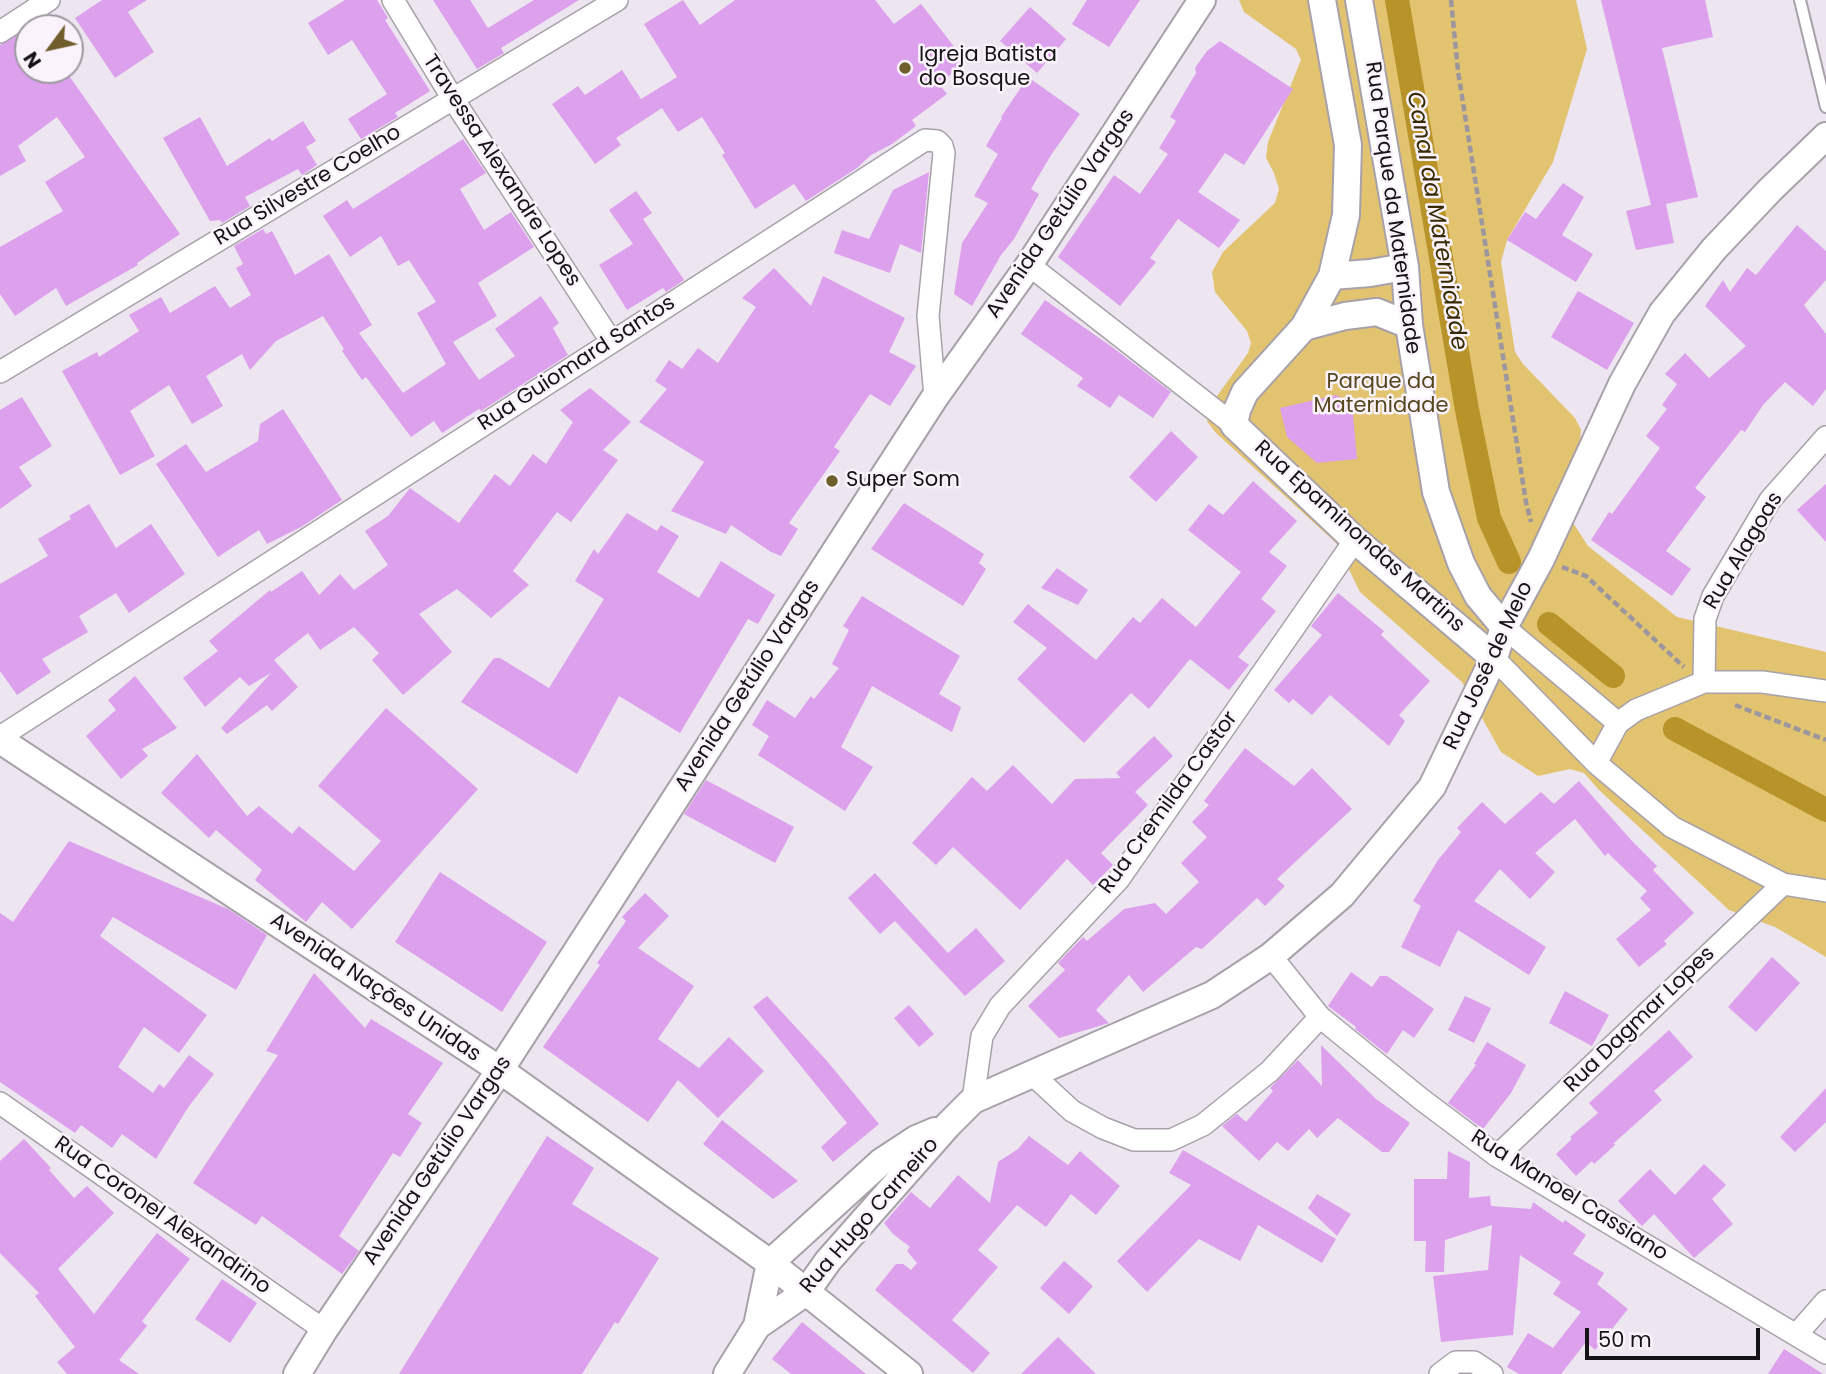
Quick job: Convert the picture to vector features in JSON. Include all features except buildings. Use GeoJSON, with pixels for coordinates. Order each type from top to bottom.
{"type":"FeatureCollection","features":[{"type":"Feature","properties":{"kind":"street"},"geometry":{"type":"LineString","coordinates":[[0,32],[49,0]]}},
{"type":"Feature","properties":{"kind":"street","name":"Travessa Alexandre Lopes"},"geometry":{"type":"LineString","coordinates":[[393,0],[453,99],[611,341]]}},
{"type":"Feature","properties":{"kind":"street","name":"Rua Silvestre Coelho"},"geometry":{"type":"LineString","coordinates":[[0,372],[617,0]]}},
{"type":"Feature","properties":{"kind":"street","name":"Avenida Getúlio Vargas"},"geometry":{"type":"LineString","coordinates":[[297,1374],[500,1070],[935,397],[1029,265],[1202,0]]}},
{"type":"Feature","properties":{"kind":"street","name":"Rua Parque da Maternidade"},"geometry":{"type":"LineString","coordinates":[[1234,425],[1245,392],[1304,327],[1332,276],[1346,215],[1348,145],[1322,0]]}},
{"type":"Feature","properties":{"kind":"street","name":"Rua Parque da Maternidade"},"geometry":{"type":"LineString","coordinates":[[1359,0],[1405,267],[1409,324],[1436,492],[1466,574],[1478,596],[1504,627],[1618,723]]}},
{"type":"Feature","properties":{"kind":"street","name":"Rua José de Melo"},"geometry":{"type":"LineString","coordinates":[[948,1125],[973,1100],[1212,995],[1271,956],[1342,895],[1432,787],[1494,658],[1504,627],[1541,559],[1622,384],[1662,313],[1714,249],[1826,136]]}},
{"type":"Feature","properties":{"kind":"street","name":"Rua Guiomard Santos"},"geometry":{"type":"LineString","coordinates":[[0,739],[919,142],[931,140],[942,146],[944,153],[928,316],[935,397]]}},
{"type":"Feature","properties":{"kind":"street","name":"Rua Epaminondas Martins"},"geometry":{"type":"LineString","coordinates":[[1029,265],[1234,425],[1355,540],[1494,658],[1596,763],[1672,827],[1783,884],[1826,891]]}},
{"type":"Feature","properties":{"kind":"street"},"geometry":{"type":"LineString","coordinates":[[1332,276],[1405,267]]}},
{"type":"Feature","properties":{"kind":"street"},"geometry":{"type":"LineString","coordinates":[[1304,327],[1345,316],[1377,312],[1409,324]]}},
{"type":"Feature","properties":{"kind":"street","name":"Rua Alagoas"},"geometry":{"type":"LineString","coordinates":[[1703,683],[1705,619],[1713,596],[1770,500],[1826,436]]}},
{"type":"Feature","properties":{"kind":"street","name":"Rua Cremilda Castor"},"geometry":{"type":"LineString","coordinates":[[973,1100],[982,1036],[1000,1006],[1119,879],[1355,540]]}},
{"type":"Feature","properties":{"kind":"street"},"geometry":{"type":"LineString","coordinates":[[1596,763],[1618,723],[1636,710],[1703,683],[1762,682],[1826,691]]}},
{"type":"Feature","properties":{"kind":"street","name":"Avenida Nações Unidas"},"geometry":{"type":"LineString","coordinates":[[0,739],[500,1070],[770,1263],[909,1374]]}},
{"type":"Feature","properties":{"kind":"street","name":"Rua Dagmar Lopes"},"geometry":{"type":"LineString","coordinates":[[1496,1156],[1783,884]]}},
{"type":"Feature","properties":{"kind":"street","name":"Rua Manoel Cassiano"},"geometry":{"type":"LineString","coordinates":[[1271,956],[1320,1017],[1496,1156],[1826,1353]]}},
{"type":"Feature","properties":{"kind":"street"},"geometry":{"type":"LineString","coordinates":[[1032,1074],[1072,1111],[1103,1128],[1134,1140],[1171,1140],[1203,1125],[1270,1071],[1320,1017]]}},
{"type":"Feature","properties":{"kind":"street","name":"Rua Coronel Alexandrino"},"geometry":{"type":"LineString","coordinates":[[0,1103],[324,1330]]}},
{"type":"Feature","properties":{"kind":"street","name":"Rua Hugo Carneiro"},"geometry":{"type":"LineString","coordinates":[[727,1374],[757,1326],[770,1263],[881,1162],[916,1139],[948,1125]]}},
{"type":"Feature","properties":{"kind":"street","name":"Rua Hugo Carneiro"},"geometry":{"type":"LineString","coordinates":[[757,1326],[806,1293],[828,1261],[948,1125]]}},
{"type":"Feature","properties":{"kind":"street"},"geometry":{"type":"LineString","coordinates":[[1797,1334],[1826,1301]]}},
{"type":"Feature","properties":{"kind":"street"},"geometry":{"type":"LineString","coordinates":[[1448,1368],[1474,1362],[1492,1374]]}},
{"type":"Feature","properties":{"kind":"lane"},"geometry":{"type":"LineString","coordinates":[[1800,0],[1826,107]]}},
{"type":"Feature","properties":{"kind":"path"},"geometry":{"type":"LineString","coordinates":[[1451,0],[1458,71],[1526,502],[1541,559],[1586,576],[1716,697],[1826,740]]}},
{"type":"Feature","properties":{"kind":"green space","name":"Parque da Maternidade"},"geometry":{"type":"Polygon","coordinates":[[[1239,0],[1576,0],[1587,49],[1553,162],[1507,240],[1501,262],[1515,352],[1523,364],[1575,418],[1581,430],[1580,441],[1560,491],[1559,501],[1588,546],[1677,617],[1826,652],[1826,957],[1775,927],[1729,910],[1584,773],[1570,769],[1538,776],[1501,752],[1462,682],[1360,592],[1336,543],[1215,432],[1207,421],[1207,410],[1248,353],[1251,343],[1247,331],[1215,292],[1212,272],[1223,252],[1275,203],[1279,189],[1266,158],[1268,142],[1301,60],[1296,49],[1244,12],[1239,0]]]}},
{"type":"Feature","properties":{"kind":"waterway","name":"Canal da Maternidade"},"geometry":{"type":"LineString","coordinates":[[1397,0],[1467,410],[1489,518],[1509,562]]}},
{"type":"Feature","properties":{"kind":"waterway","name":"Canal da Maternidade"},"geometry":{"type":"LineString","coordinates":[[1549,624],[1613,676]]}},
{"type":"Feature","properties":{"kind":"waterway","name":"Canal da Maternidade"},"geometry":{"type":"LineString","coordinates":[[1675,729],[1826,810]]}},
{"type":"Feature","properties":{"kind":"place","name":"Igreja Batista do Bosque"},"geometry":{"type":"Point","coordinates":[905,68]}},
{"type":"Feature","properties":{"kind":"place","name":"Super Som"},"geometry":{"type":"Point","coordinates":[832,481]}}]}
